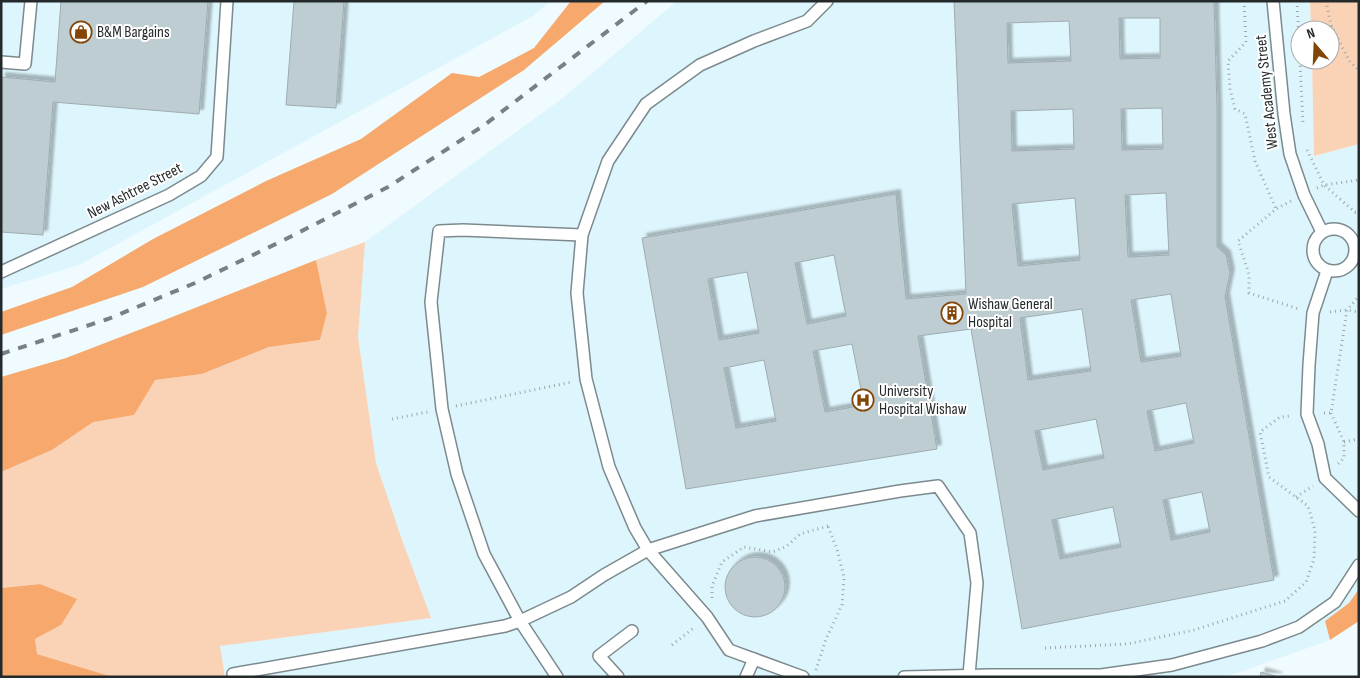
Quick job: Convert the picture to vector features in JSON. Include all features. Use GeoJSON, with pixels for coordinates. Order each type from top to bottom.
{"type":"FeatureCollection","features":[{"type":"Feature","properties":{"kind":"lane"},"geometry":{"type":"LineString","coordinates":[[1,62],[25,64],[31,1]]}},
{"type":"Feature","properties":{"kind":"lane","name":"New Ashtree Street"},"geometry":{"type":"LineString","coordinates":[[1,272],[169,195],[201,176],[217,157],[227,1]]}},
{"type":"Feature","properties":{"kind":"lane"},"geometry":{"type":"LineString","coordinates":[[803,677],[728,650],[707,617],[648,550],[635,528],[609,467],[586,379],[577,293],[582,235],[608,162],[646,104],[700,65],[754,41],[808,21],[827,1]]}},
{"type":"Feature","properties":{"kind":"lane","name":"West Academy Street"},"geometry":{"type":"LineString","coordinates":[[1274,1],[1284,114],[1290,154],[1304,195],[1322,232]]}},
{"type":"Feature","properties":{"kind":"lane"},"geometry":{"type":"LineString","coordinates":[[1332,228],[1339,229],[1351,236],[1357,248],[1349,266],[1335,272],[1327,271],[1315,261],[1313,255],[1314,241],[1322,232],[1332,228]]}},
{"type":"Feature","properties":{"kind":"lane"},"geometry":{"type":"LineString","coordinates":[[557,677],[520,621],[484,554],[457,474],[442,409],[431,302],[439,231],[463,230],[582,235]]}},
{"type":"Feature","properties":{"kind":"lane"},"geometry":{"type":"LineString","coordinates":[[1327,271],[1313,313],[1307,414],[1318,444],[1325,478],[1359,511]]}},
{"type":"Feature","properties":{"kind":"lane"},"geometry":{"type":"LineString","coordinates":[[232,674],[505,626],[571,597],[604,575],[648,550],[755,516],[938,486],[970,533],[976,584],[969,675]]}},
{"type":"Feature","properties":{"kind":"lane"},"geometry":{"type":"LineString","coordinates":[[904,677],[1101,675],[1172,666],[1262,642],[1299,626],[1335,602],[1359,565]]}},
{"type":"Feature","properties":{"kind":"lane"},"geometry":{"type":"LineString","coordinates":[[618,677],[599,656],[632,631]]}},
{"type":"Feature","properties":{"kind":"lane"},"geometry":{"type":"LineString","coordinates":[[746,677],[754,659]]}},
{"type":"Feature","properties":{"kind":"path"},"geometry":{"type":"LineString","coordinates":[[1244,1],[1246,42],[1228,62],[1230,89],[1235,109],[1244,114],[1255,161],[1276,209]]}},
{"type":"Feature","properties":{"kind":"path"},"geometry":{"type":"LineString","coordinates":[[1297,1],[1304,125]]}},
{"type":"Feature","properties":{"kind":"path"},"geometry":{"type":"LineString","coordinates":[[1326,1],[1331,25],[1350,62],[1359,70]]}},
{"type":"Feature","properties":{"kind":"path"},"geometry":{"type":"LineString","coordinates":[[1305,144],[1324,185],[1354,212],[1359,212]]}},
{"type":"Feature","properties":{"kind":"path"},"geometry":{"type":"LineString","coordinates":[[1359,180],[1324,185],[1276,209],[1238,241],[1248,274],[1249,293],[1313,313],[1347,310],[1359,312]]}},
{"type":"Feature","properties":{"kind":"path"},"geometry":{"type":"LineString","coordinates":[[1045,648],[1127,644],[1194,630],[1285,601],[1306,582],[1314,559],[1315,530],[1308,506],[1269,477],[1260,432],[1280,417],[1331,413],[1347,310],[1359,296]]}},
{"type":"Feature","properties":{"kind":"path"},"geometry":{"type":"LineString","coordinates":[[392,419],[586,379]]}},
{"type":"Feature","properties":{"kind":"path"},"geometry":{"type":"LineString","coordinates":[[1344,442],[1359,439]]}},
{"type":"Feature","properties":{"kind":"path"},"geometry":{"type":"LineString","coordinates":[[814,677],[826,639],[842,606],[844,577],[822,504]]}},
{"type":"Feature","properties":{"kind":"path"},"geometry":{"type":"LineString","coordinates":[[672,645],[707,617],[712,608],[712,586],[722,562],[744,547],[773,552],[787,546],[800,534],[828,526]]}},
{"type":"Feature","properties":{"kind":"shaded area"},"geometry":{"type":"Polygon","coordinates":[[[1,1],[550,1],[533,16],[79,265],[1,289],[1,1]]]}},
{"type":"Feature","properties":{"kind":"shaded area"},"geometry":{"type":"Polygon","coordinates":[[[571,1],[605,1],[524,70],[332,194],[143,287],[1,335],[1,312],[72,287],[153,239],[266,181],[361,139],[452,73],[479,77],[534,48],[571,1]]]}},
{"type":"Feature","properties":{"kind":"shaded area","name":"University Hospital Wishaw"},"geometry":{"type":"Polygon","coordinates":[[[677,1],[1310,1],[1311,20],[1290,20],[1290,70],[1312,70],[1314,156],[1359,144],[1359,589],[1349,603],[1325,621],[1330,640],[1223,677],[225,677],[220,646],[431,618],[376,463],[358,337],[365,242],[563,98],[677,1]]]}},
{"type":"Feature","properties":{"kind":"shaded area"},"geometry":{"type":"Polygon","coordinates":[[[1310,1],[1359,1],[1359,144],[1314,156],[1312,70],[1340,70],[1340,20],[1311,20],[1310,1]]]}},
{"type":"Feature","properties":{"kind":"shaded area"},"geometry":{"type":"Polygon","coordinates":[[[365,242],[358,337],[376,463],[431,618],[220,646],[225,677],[113,677],[37,654],[35,639],[61,625],[40,584],[1,588],[1,472],[52,450],[93,421],[134,415],[154,380],[202,374],[269,347],[320,340],[327,313],[316,260],[365,242]]]}},
{"type":"Feature","properties":{"kind":"shaded area"},"geometry":{"type":"Polygon","coordinates":[[[316,260],[327,313],[320,340],[269,347],[202,374],[155,380],[134,415],[93,422],[52,450],[1,472],[1,377],[66,358],[316,260]]]}},
{"type":"Feature","properties":{"kind":"shaded area"},"geometry":{"type":"Polygon","coordinates":[[[40,584],[77,599],[61,625],[35,639],[37,654],[113,677],[1,677],[1,588],[40,584]]]}},
{"type":"Feature","properties":{"kind":"shaded area"},"geometry":{"type":"Polygon","coordinates":[[[1359,589],[1359,621],[1330,640],[1325,621],[1349,603],[1359,589]]]}},
{"type":"Feature","properties":{"kind":"building"},"geometry":{"type":"Polygon","coordinates":[[[61,1],[208,1],[199,114],[53,102],[43,235],[1,232],[1,77],[55,82],[61,1]]]}},
{"type":"Feature","properties":{"kind":"building"},"geometry":{"type":"Polygon","coordinates":[[[294,1],[344,1],[336,108],[286,105],[294,1]]]}},
{"type":"Feature","properties":{"kind":"building","name":"Wishaw General Hospital"},"geometry":{"type":"Polygon","coordinates":[[[954,1],[1214,1],[1217,108],[1217,247],[1226,255],[1230,273],[1225,297],[1274,580],[1022,629],[971,329],[918,336],[937,449],[686,489],[642,238],[896,194],[906,299],[966,294],[954,1]],[[1119,18],[1120,59],[1160,58],[1160,18],[1119,18]],[[1069,21],[1007,23],[1008,63],[1071,61],[1069,21]],[[1162,108],[1121,109],[1122,150],[1163,149],[1162,108]],[[1073,109],[1011,111],[1012,151],[1074,149],[1073,109]],[[1166,193],[1125,195],[1128,257],[1169,255],[1166,193]],[[1075,198],[1012,204],[1018,266],[1080,260],[1075,198]],[[834,255],[795,263],[807,324],[846,316],[834,255]],[[747,272],[708,279],[719,340],[759,333],[747,272]],[[1171,294],[1131,300],[1141,362],[1181,356],[1171,294]],[[1082,309],[1020,318],[1028,380],[1091,371],[1082,309]],[[852,344],[813,351],[825,412],[864,405],[852,344]],[[764,360],[724,368],[736,428],[776,421],[764,360]],[[1186,403],[1147,411],[1155,451],[1194,443],[1186,403]],[[1096,419],[1035,431],[1043,470],[1104,458],[1096,419]],[[1202,492],[1163,500],[1171,540],[1210,532],[1202,492]],[[1113,507],[1052,520],[1060,559],[1121,547],[1113,507]]]}},
{"type":"Feature","properties":{"kind":"building"},"geometry":{"type":"Polygon","coordinates":[[[749,557],[761,557],[777,565],[783,575],[785,587],[783,599],[777,609],[761,617],[749,617],[733,609],[725,593],[725,581],[733,565],[749,557]]]}},
{"type":"Feature","properties":{"kind":"building"},"geometry":{"type":"Polygon","coordinates":[[[1261,672],[1278,677],[1260,677],[1261,672]]]}},
{"type":"Feature","properties":{"kind":"railway"},"geometry":{"type":"LineString","coordinates":[[1,354],[108,319],[195,283],[388,187],[483,126],[647,1]]}},
{"type":"Feature","properties":{"kind":"place","name":"B&M Bargains"},"geometry":{"type":"Point","coordinates":[81,32]}},
{"type":"Feature","properties":{"kind":"place","name":"Wishaw General Hospital"},"geometry":{"type":"Point","coordinates":[952,313]}},
{"type":"Feature","properties":{"kind":"place","name":"University Hospital Wishaw"},"geometry":{"type":"Point","coordinates":[863,400]}}]}
